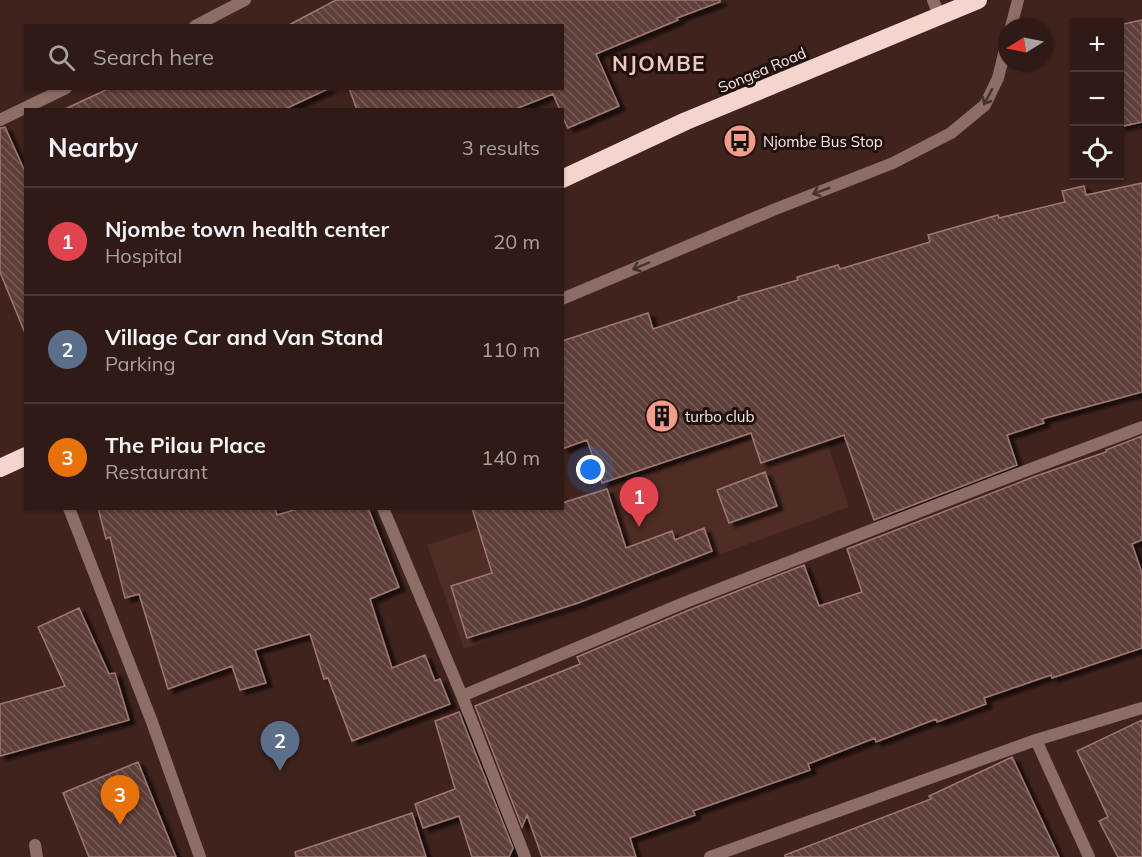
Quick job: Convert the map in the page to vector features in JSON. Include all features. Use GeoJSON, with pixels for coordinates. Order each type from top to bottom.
{"type":"FeatureCollection","features":[{"type":"Feature","properties":{"kind":"highway","name":"Songea Road"},"geometry":{"type":"LineString","coordinates":[[564,178],[936,7],[978,0]]}},
{"type":"Feature","properties":{"kind":"highway"},"geometry":{"type":"LineString","coordinates":[[0,468],[24,457]]}},
{"type":"Feature","properties":{"kind":"street"},"geometry":{"type":"LineString","coordinates":[[199,24],[245,0]]}},
{"type":"Feature","properties":{"kind":"street"},"geometry":{"type":"LineString","coordinates":[[1013,18],[1018,0]]}},
{"type":"Feature","properties":{"kind":"street"},"geometry":{"type":"LineString","coordinates":[[564,298],[772,210],[893,163],[951,133],[985,105],[1000,72]]}},
{"type":"Feature","properties":{"kind":"street"},"geometry":{"type":"LineString","coordinates":[[25,108],[62,90]]}},
{"type":"Feature","properties":{"kind":"street"},"geometry":{"type":"LineString","coordinates":[[0,120],[24,108]]}},
{"type":"Feature","properties":{"kind":"street"},"geometry":{"type":"LineString","coordinates":[[462,696],[686,602],[1142,427]]}},
{"type":"Feature","properties":{"kind":"street"},"geometry":{"type":"LineString","coordinates":[[70,510],[152,722],[200,857]]}},
{"type":"Feature","properties":{"kind":"street"},"geometry":{"type":"LineString","coordinates":[[384,510],[462,696],[525,857]]}},
{"type":"Feature","properties":{"kind":"street"},"geometry":{"type":"LineString","coordinates":[[710,857],[1036,740],[1142,708]]}},
{"type":"Feature","properties":{"kind":"street"},"geometry":{"type":"LineString","coordinates":[[1036,740],[1089,857]]}},
{"type":"Feature","properties":{"kind":"shaded area"},"geometry":{"type":"Polygon","coordinates":[[[818,416],[849,507],[464,649],[427,545],[536,510],[564,510],[564,501],[818,416]]]}},
{"type":"Feature","properties":{"kind":"building"},"geometry":{"type":"Polygon","coordinates":[[[336,0],[720,0],[720,2],[677,18],[678,20],[596,54],[619,106],[568,128],[564,120],[564,108],[559,108],[553,94],[518,108],[356,108],[350,90],[564,90],[564,24],[291,24],[336,0]]]}},
{"type":"Feature","properties":{"kind":"building"},"geometry":{"type":"Polygon","coordinates":[[[1142,20],[1142,122],[1124,126],[1124,72],[1124,24],[1142,20]]]}},
{"type":"Feature","properties":{"kind":"building"},"geometry":{"type":"Polygon","coordinates":[[[106,90],[326,90],[287,108],[67,108],[106,90]]]}},
{"type":"Feature","properties":{"kind":"building"},"geometry":{"type":"Polygon","coordinates":[[[5,127],[24,170],[24,331],[0,272],[0,128],[5,127]]]}},
{"type":"Feature","properties":{"kind":"building"},"geometry":{"type":"Polygon","coordinates":[[[1142,183],[1142,392],[1042,419],[1044,423],[1007,435],[1017,465],[874,520],[844,435],[761,463],[751,433],[602,483],[587,440],[564,448],[564,340],[648,313],[653,329],[739,300],[738,297],[798,280],[797,277],[838,265],[840,269],[930,242],[928,235],[998,215],[999,218],[1065,202],[1062,191],[1084,186],[1086,195],[1142,183]]]}},
{"type":"Feature","properties":{"kind":"building"},"geometry":{"type":"Polygon","coordinates":[[[1142,436],[1142,540],[1132,544],[1142,573],[1142,648],[984,698],[986,704],[937,722],[936,719],[876,742],[875,738],[808,764],[810,770],[693,811],[695,815],[630,838],[636,857],[542,857],[527,815],[522,827],[475,706],[580,664],[577,657],[804,565],[819,606],[862,592],[847,549],[1036,476],[1106,452],[1106,450],[1142,436]]]}},
{"type":"Feature","properties":{"kind":"building"},"geometry":{"type":"Polygon","coordinates":[[[765,472],[777,506],[729,523],[717,490],[765,472]]]}},
{"type":"Feature","properties":{"kind":"building"},"geometry":{"type":"Polygon","coordinates":[[[607,489],[626,548],[672,531],[675,540],[704,528],[712,551],[578,603],[467,638],[451,586],[492,573],[473,510],[564,510],[564,502],[607,489]]]}},
{"type":"Feature","properties":{"kind":"building"},"geometry":{"type":"Polygon","coordinates":[[[99,510],[276,510],[277,515],[294,510],[369,510],[399,587],[370,599],[392,668],[425,655],[435,681],[440,679],[450,704],[352,741],[328,678],[324,679],[310,634],[255,650],[266,683],[240,690],[232,666],[168,689],[139,594],[125,598],[110,537],[106,539],[99,510]]]}},
{"type":"Feature","properties":{"kind":"building"},"geometry":{"type":"Polygon","coordinates":[[[79,608],[109,674],[115,673],[129,720],[0,756],[0,704],[65,686],[38,627],[79,608]]]}},
{"type":"Feature","properties":{"kind":"building"},"geometry":{"type":"Polygon","coordinates":[[[459,712],[513,848],[509,857],[472,857],[459,816],[423,828],[415,804],[455,789],[435,721],[459,712]]]}},
{"type":"Feature","properties":{"kind":"building"},"geometry":{"type":"Polygon","coordinates":[[[1142,720],[1142,857],[1118,857],[1099,821],[1108,817],[1077,751],[1142,720]]]}},
{"type":"Feature","properties":{"kind":"building"},"geometry":{"type":"Polygon","coordinates":[[[1012,757],[1059,857],[785,857],[785,855],[931,799],[929,796],[1012,757]]]}},
{"type":"Feature","properties":{"kind":"building"},"geometry":{"type":"Polygon","coordinates":[[[138,762],[176,857],[89,857],[63,793],[138,762]]]}},
{"type":"Feature","properties":{"kind":"building"},"geometry":{"type":"Polygon","coordinates":[[[412,813],[426,857],[296,857],[295,852],[412,813]]]}},
{"type":"Feature","properties":{"kind":"place","name":"Njombe Bus Stop"},"geometry":{"type":"Point","coordinates":[740,141]}},
{"type":"Feature","properties":{"kind":"place","name":"turbo club"},"geometry":{"type":"Point","coordinates":[662,416]}},
{"type":"Feature","properties":{"kind":"place","name":"Njombe town health center"},"geometry":{"type":"Point","coordinates":[639,527]}},
{"type":"Feature","properties":{"kind":"place","name":"Village Car and Van Stand"},"geometry":{"type":"Point","coordinates":[280,771]}},
{"type":"Feature","properties":{"kind":"place","name":"The Pilau Place"},"geometry":{"type":"Point","coordinates":[120,825]}},
{"type":"Feature","properties":{"kind":"district","name":"NJOMBE"},"geometry":{"type":"Point","coordinates":[659,63]}}]}
